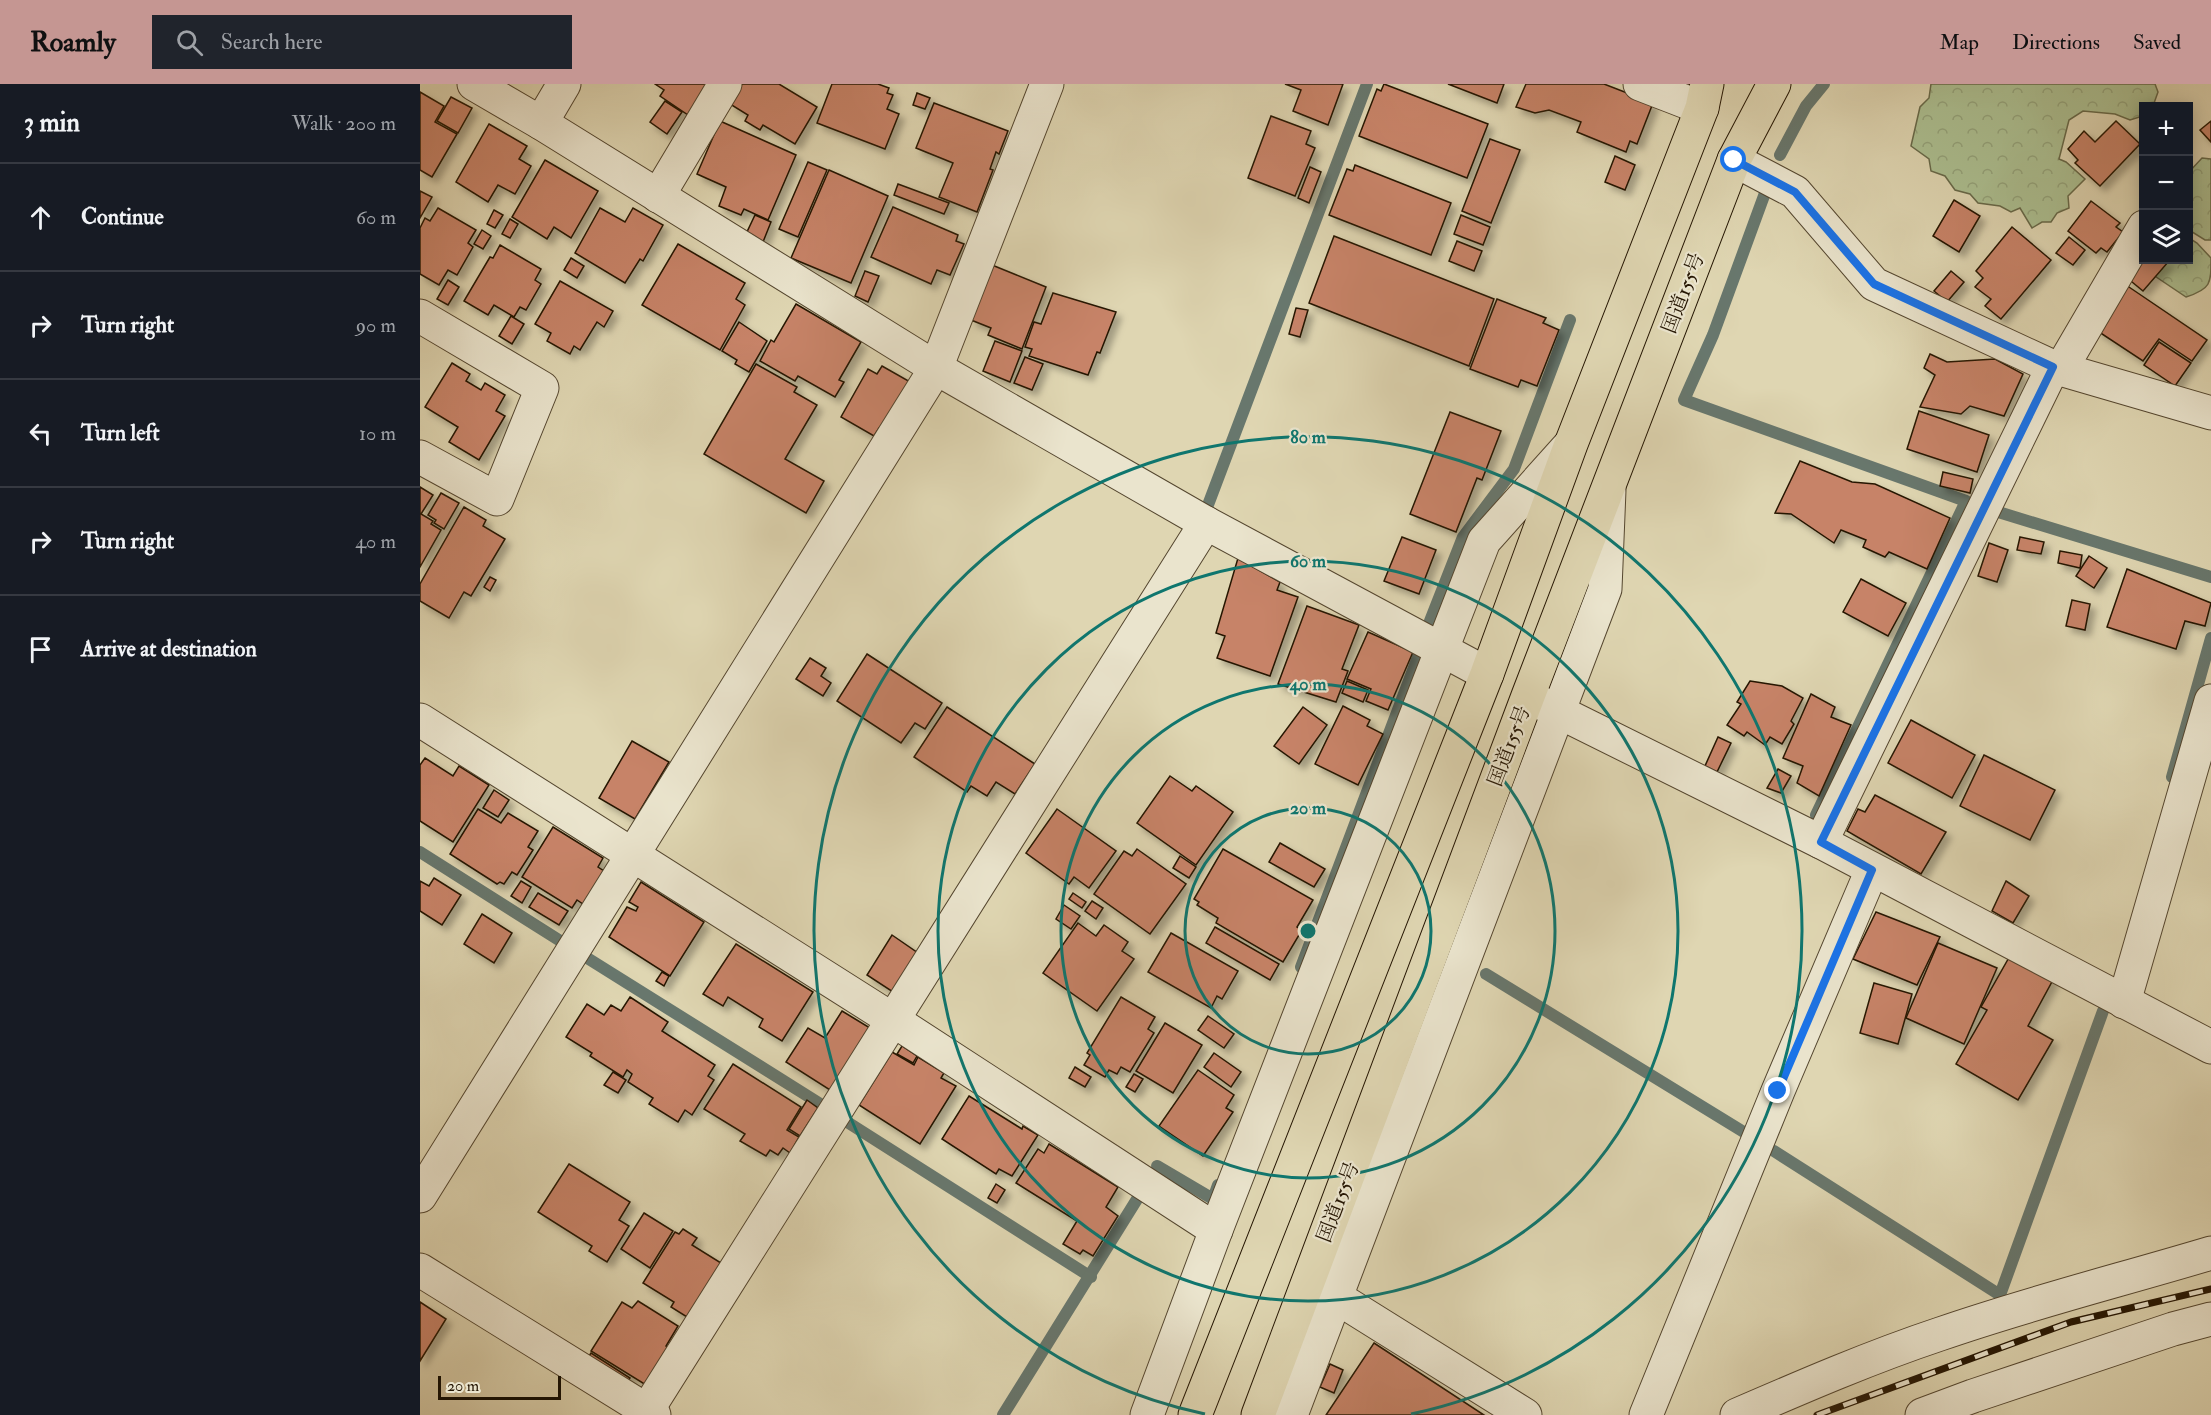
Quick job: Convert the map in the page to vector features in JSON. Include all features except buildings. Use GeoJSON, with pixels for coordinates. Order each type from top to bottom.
{"type":"FeatureCollection","features":[{"type":"Feature","properties":{"kind":"highway","name":"国道155号"},"geometry":{"type":"LineString","coordinates":[[1258,1415],[1528,696],[1734,160],[1774,84]]}},
{"type":"Feature","properties":{"kind":"highway"},"geometry":{"type":"LineString","coordinates":[[1195,1415],[1487,674],[1571,444],[1704,96]]}},
{"type":"Feature","properties":{"kind":"street"},"geometry":{"type":"LineString","coordinates":[[474,84],[541,123],[936,368],[1206,523],[1487,674]]}},
{"type":"Feature","properties":{"kind":"street"},"geometry":{"type":"LineString","coordinates":[[541,123],[564,84]]}},
{"type":"Feature","properties":{"kind":"street"},"geometry":{"type":"LineString","coordinates":[[658,196],[725,84]]}},
{"type":"Feature","properties":{"kind":"street"},"geometry":{"type":"LineString","coordinates":[[420,1196],[936,368],[1047,84]]}},
{"type":"Feature","properties":{"kind":"street"},"geometry":{"type":"LineString","coordinates":[[1640,84],[1704,96]]}},
{"type":"Feature","properties":{"kind":"street"},"geometry":{"type":"LineString","coordinates":[[1734,160],[1795,192],[1874,284],[2057,368],[2211,413]]}},
{"type":"Feature","properties":{"kind":"street"},"geometry":{"type":"LineString","coordinates":[[1821,842],[2057,368],[2139,235]]}},
{"type":"Feature","properties":{"kind":"street"},"geometry":{"type":"LineString","coordinates":[[420,316],[542,388],[497,499],[420,457]]}},
{"type":"Feature","properties":{"kind":"street"},"geometry":{"type":"LineString","coordinates":[[1147,1415],[1216,1230],[1484,541],[1571,444]]}},
{"type":"Feature","properties":{"kind":"street"},"geometry":{"type":"LineString","coordinates":[[1291,1415],[1605,589],[1609,488]]}},
{"type":"Feature","properties":{"kind":"street"},"geometry":{"type":"LineString","coordinates":[[420,1270],[648,1413],[1206,523]]}},
{"type":"Feature","properties":{"kind":"street"},"geometry":{"type":"LineString","coordinates":[[1528,696],[1821,842],[2211,1047]]}},
{"type":"Feature","properties":{"kind":"street"},"geometry":{"type":"LineString","coordinates":[[2124,1002],[2211,701]]}},
{"type":"Feature","properties":{"kind":"street"},"geometry":{"type":"LineString","coordinates":[[420,720],[893,1020],[1216,1230]]}},
{"type":"Feature","properties":{"kind":"street"},"geometry":{"type":"LineString","coordinates":[[1646,1415],[1778,1091],[1872,870]]}},
{"type":"Feature","properties":{"kind":"street"},"geometry":{"type":"LineString","coordinates":[[1737,1415],[1821,1379],[1938,1334],[2025,1306],[2211,1253]]}},
{"type":"Feature","properties":{"kind":"street"},"geometry":{"type":"LineString","coordinates":[[1336,1296],[1524,1415]]}},
{"type":"Feature","properties":{"kind":"street"},"geometry":{"type":"LineString","coordinates":[[1922,1415],[1967,1405],[2173,1329],[2211,1319]]}},
{"type":"Feature","properties":{"kind":"green space"},"geometry":{"type":"Polygon","coordinates":[[[1931,84],[2155,84],[2158,92],[2154,102],[2139,102],[2139,117],[2130,120],[2115,114],[2083,111],[2069,120],[2059,159],[2066,162],[2085,179],[2068,196],[2069,208],[2057,213],[2051,222],[2042,222],[2032,228],[2020,208],[2011,212],[2000,206],[1978,203],[1970,194],[1955,190],[1945,176],[1931,171],[1929,159],[1911,146],[1920,107],[1929,98],[1931,84]]]}},
{"type":"Feature","properties":{"kind":"green space"},"geometry":{"type":"Polygon","coordinates":[[[2202,158],[2211,159],[2211,240],[2205,240],[2193,232],[2193,168],[2202,158]]]}},
{"type":"Feature","properties":{"kind":"green space"},"geometry":{"type":"Polygon","coordinates":[[[2193,240],[2211,258],[2210,280],[2205,288],[2186,297],[2131,260],[2139,260],[2139,264],[2193,264],[2193,240]]]}},
{"type":"Feature","properties":{"kind":"waterway"},"geometry":{"type":"LineString","coordinates":[[1208,505],[1367,84]]}},
{"type":"Feature","properties":{"kind":"waterway"},"geometry":{"type":"LineString","coordinates":[[1780,155],[1806,106],[1824,84]]}},
{"type":"Feature","properties":{"kind":"waterway"},"geometry":{"type":"LineString","coordinates":[[1765,193],[1713,335],[1684,400],[1966,501],[1816,815]]}},
{"type":"Feature","properties":{"kind":"waterway"},"geometry":{"type":"LineString","coordinates":[[1430,621],[1463,537],[1514,469],[1570,320]]}},
{"type":"Feature","properties":{"kind":"waterway"},"geometry":{"type":"LineString","coordinates":[[1995,511],[2211,577]]}},
{"type":"Feature","properties":{"kind":"waterway"},"geometry":{"type":"LineString","coordinates":[[2172,777],[2211,638]]}},
{"type":"Feature","properties":{"kind":"waterway"},"geometry":{"type":"LineString","coordinates":[[1301,967],[1419,654]]}},
{"type":"Feature","properties":{"kind":"waterway"},"geometry":{"type":"LineString","coordinates":[[420,852],[562,942]]}},
{"type":"Feature","properties":{"kind":"waterway"},"geometry":{"type":"LineString","coordinates":[[584,956],[822,1105]]}},
{"type":"Feature","properties":{"kind":"waterway"},"geometry":{"type":"LineString","coordinates":[[1486,974],[1747,1134]]}},
{"type":"Feature","properties":{"kind":"waterway"},"geometry":{"type":"LineString","coordinates":[[1774,1151],[2000,1295],[2103,1011]]}},
{"type":"Feature","properties":{"kind":"waterway"},"geometry":{"type":"LineString","coordinates":[[844,1120],[1091,1277]]}},
{"type":"Feature","properties":{"kind":"waterway"},"geometry":{"type":"LineString","coordinates":[[1157,1166],[1213,1199],[1218,1185]]}},
{"type":"Feature","properties":{"kind":"waterway"},"geometry":{"type":"LineString","coordinates":[[1003,1415],[1139,1196]]}},
{"type":"Feature","properties":{"kind":"railway"},"geometry":{"type":"LineString","coordinates":[[1817,1415],[2071,1322],[2211,1289]]}},
{"type":"Feature","properties":{"kind":"route"},"geometry":{"type":"LineString","coordinates":[[1734,160],[1795,192],[1874,284],[2053,367],[1821,842],[1872,870],[1778,1091]]}}]}
